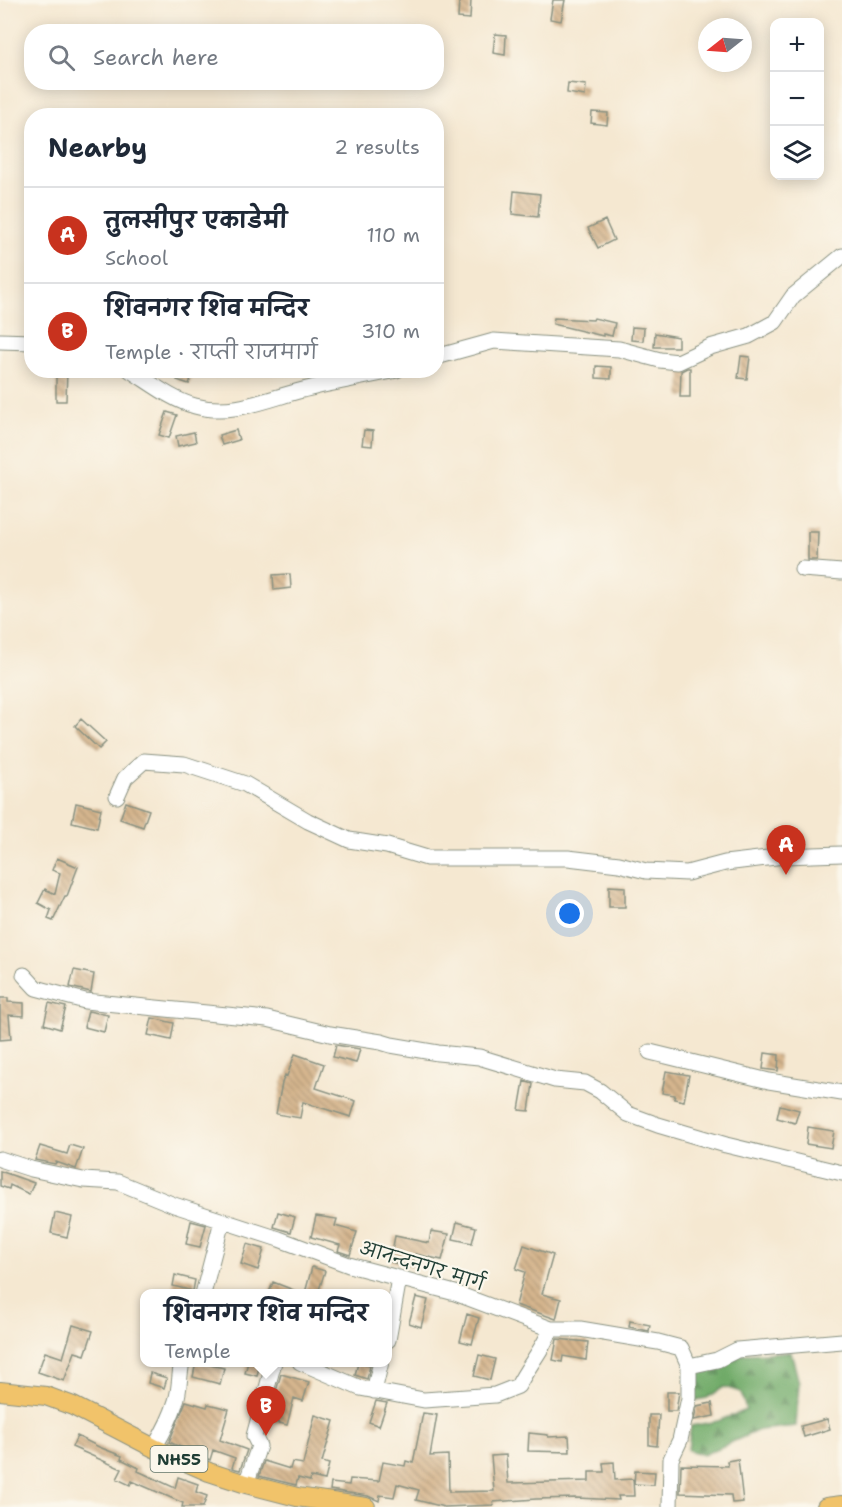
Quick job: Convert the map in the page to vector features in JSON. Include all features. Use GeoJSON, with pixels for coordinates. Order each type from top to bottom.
{"type":"FeatureCollection","features":[{"type":"Feature","properties":{"kind":"main road","name":"NH55"},"geometry":{"type":"LineString","coordinates":[[0,1391],[46,1396],[74,1406],[154,1449],[208,1472],[297,1497],[366,1507]]}},
{"type":"Feature","properties":{"kind":"main road"},"geometry":{"type":"LineString","coordinates":[[826,1507],[842,1505]]}},
{"type":"Feature","properties":{"kind":"street"},"geometry":{"type":"LineString","coordinates":[[444,355],[494,341],[619,350],[678,362],[710,347],[750,336],[775,321],[794,296],[842,256]]}},
{"type":"Feature","properties":{"kind":"street"},"geometry":{"type":"LineString","coordinates":[[0,341],[24,342]]}},
{"type":"Feature","properties":{"kind":"street"},"geometry":{"type":"LineString","coordinates":[[143,378],[179,400],[195,406],[222,410],[241,408],[309,388],[358,378]]}},
{"type":"Feature","properties":{"kind":"street"},"geometry":{"type":"LineString","coordinates":[[802,569],[842,572]]}},
{"type":"Feature","properties":{"kind":"street"},"geometry":{"type":"LineString","coordinates":[[117,796],[125,778],[144,761],[184,764],[245,784],[308,821],[349,840],[387,846],[427,858],[568,858],[619,864],[646,871],[687,873],[725,863],[784,856],[842,854]]}},
{"type":"Feature","properties":{"kind":"street"},"geometry":{"type":"LineString","coordinates":[[24,975],[36,988],[85,1001],[267,1019],[391,1045],[479,1057],[555,1080],[585,1083],[600,1090],[628,1114],[658,1125],[738,1148],[842,1173]]}},
{"type":"Feature","properties":{"kind":"street"},"geometry":{"type":"LineString","coordinates":[[650,1052],[769,1080],[842,1093]]}},
{"type":"Feature","properties":{"kind":"street","name":"आनन्दनगर मार्ग"},"geometry":{"type":"LineString","coordinates":[[0,1159],[31,1169],[73,1178],[118,1182],[174,1205],[279,1239],[349,1265],[455,1293],[552,1329],[580,1329],[681,1348],[689,1366]]}},
{"type":"Feature","properties":{"kind":"street"},"geometry":{"type":"LineString","coordinates":[[204,1289],[222,1221]]}},
{"type":"Feature","properties":{"kind":"street"},"geometry":{"type":"LineString","coordinates":[[392,1314],[399,1278]]}},
{"type":"Feature","properties":{"kind":"street"},"geometry":{"type":"LineString","coordinates":[[312,1367],[360,1388],[424,1400],[495,1395],[518,1386],[544,1346],[552,1329]]}},
{"type":"Feature","properties":{"kind":"street"},"geometry":{"type":"LineString","coordinates":[[670,1507],[671,1459],[680,1440],[689,1398],[689,1366],[717,1360],[737,1350],[842,1341]]}},
{"type":"Feature","properties":{"kind":"street"},"geometry":{"type":"LineString","coordinates":[[154,1449],[167,1428],[177,1399],[181,1367]]}},
{"type":"Feature","properties":{"kind":"street"},"geometry":{"type":"LineString","coordinates":[[246,1484],[259,1446],[254,1436],[273,1367]]}},
{"type":"Feature","properties":{"kind":"street"},"geometry":{"type":"LineString","coordinates":[[374,1391],[380,1367]]}},
{"type":"Feature","properties":{"kind":"green space"},"geometry":{"type":"Polygon","coordinates":[[[791,1352],[799,1383],[796,1426],[759,1430],[703,1455],[688,1450],[691,1426],[718,1421],[746,1410],[741,1392],[724,1387],[707,1398],[691,1401],[697,1370],[744,1354],[791,1352]]]}},
{"type":"Feature","properties":{"kind":"building"},"geometry":{"type":"Polygon","coordinates":[[[459,0],[471,0],[470,19],[458,18],[459,0]]]}},
{"type":"Feature","properties":{"kind":"building"},"geometry":{"type":"Polygon","coordinates":[[[553,0],[565,0],[561,21],[550,19],[553,0]]]}},
{"type":"Feature","properties":{"kind":"building"},"geometry":{"type":"Polygon","coordinates":[[[495,34],[506,35],[505,55],[493,53],[495,34]]]}},
{"type":"Feature","properties":{"kind":"building"},"geometry":{"type":"Polygon","coordinates":[[[568,83],[586,85],[585,96],[567,93],[568,83]]]}},
{"type":"Feature","properties":{"kind":"building"},"geometry":{"type":"Polygon","coordinates":[[[592,112],[608,113],[607,125],[591,123],[592,112]]]}},
{"type":"Feature","properties":{"kind":"building"},"geometry":{"type":"Polygon","coordinates":[[[514,191],[540,194],[538,217],[512,214],[514,191]]]}},
{"type":"Feature","properties":{"kind":"building"},"geometry":{"type":"Polygon","coordinates":[[[605,220],[614,240],[598,248],[588,228],[605,220]]]}},
{"type":"Feature","properties":{"kind":"building"},"geometry":{"type":"Polygon","coordinates":[[[554,318],[593,320],[594,318],[615,323],[612,336],[603,334],[603,336],[553,324],[554,318]]]}},
{"type":"Feature","properties":{"kind":"building"},"geometry":{"type":"Polygon","coordinates":[[[632,327],[644,328],[643,341],[631,340],[632,327]]]}},
{"type":"Feature","properties":{"kind":"building"},"geometry":{"type":"Polygon","coordinates":[[[655,333],[678,337],[678,347],[654,347],[655,333]]]}},
{"type":"Feature","properties":{"kind":"building"},"geometry":{"type":"Polygon","coordinates":[[[741,356],[750,357],[747,379],[738,378],[741,356]]]}},
{"type":"Feature","properties":{"kind":"building"},"geometry":{"type":"Polygon","coordinates":[[[596,366],[611,367],[611,379],[596,378],[596,366]]]}},
{"type":"Feature","properties":{"kind":"building"},"geometry":{"type":"Polygon","coordinates":[[[690,368],[690,397],[680,397],[681,371],[690,368]]]}},
{"type":"Feature","properties":{"kind":"building"},"geometry":{"type":"Polygon","coordinates":[[[56,378],[67,378],[66,401],[56,401],[56,378]]]}},
{"type":"Feature","properties":{"kind":"building"},"geometry":{"type":"Polygon","coordinates":[[[178,378],[191,378],[189,384],[177,380],[178,378]]]}},
{"type":"Feature","properties":{"kind":"building"},"geometry":{"type":"Polygon","coordinates":[[[167,412],[177,415],[169,438],[159,435],[167,412]]]}},
{"type":"Feature","properties":{"kind":"building"},"geometry":{"type":"Polygon","coordinates":[[[236,430],[239,440],[222,445],[219,435],[236,430]]]}},
{"type":"Feature","properties":{"kind":"building"},"geometry":{"type":"Polygon","coordinates":[[[364,430],[373,431],[372,446],[362,445],[364,430]]]}},
{"type":"Feature","properties":{"kind":"building"},"geometry":{"type":"Polygon","coordinates":[[[194,432],[196,442],[178,446],[176,436],[194,432]]]}},
{"type":"Feature","properties":{"kind":"building"},"geometry":{"type":"Polygon","coordinates":[[[808,532],[818,532],[817,560],[808,560],[808,532]]]}},
{"type":"Feature","properties":{"kind":"building"},"geometry":{"type":"Polygon","coordinates":[[[290,574],[291,588],[274,590],[273,575],[290,574]]]}},
{"type":"Feature","properties":{"kind":"building"},"geometry":{"type":"Polygon","coordinates":[[[81,719],[106,742],[99,749],[75,726],[81,719]]]}},
{"type":"Feature","properties":{"kind":"building"},"geometry":{"type":"Polygon","coordinates":[[[126,802],[149,810],[143,827],[120,819],[126,802]]]}},
{"type":"Feature","properties":{"kind":"building"},"geometry":{"type":"Polygon","coordinates":[[[76,803],[101,809],[97,828],[72,822],[76,803]]]}},
{"type":"Feature","properties":{"kind":"building"},"geometry":{"type":"Polygon","coordinates":[[[57,858],[78,867],[67,896],[53,921],[48,919],[51,910],[38,903],[45,889],[55,894],[60,873],[52,870],[57,858]]]}},
{"type":"Feature","properties":{"kind":"building"},"geometry":{"type":"Polygon","coordinates":[[[609,886],[625,887],[625,907],[609,907],[609,886]]]}},
{"type":"Feature","properties":{"kind":"building"},"geometry":{"type":"Polygon","coordinates":[[[74,970],[94,974],[91,992],[70,987],[74,970]]]}},
{"type":"Feature","properties":{"kind":"building"},"geometry":{"type":"Polygon","coordinates":[[[0,998],[8,998],[8,1002],[24,1003],[24,1016],[9,1015],[11,1039],[0,1040],[0,998]]]}},
{"type":"Feature","properties":{"kind":"building"},"geometry":{"type":"Polygon","coordinates":[[[49,1003],[66,1007],[60,1029],[44,1024],[49,1003]]]}},
{"type":"Feature","properties":{"kind":"building"},"geometry":{"type":"Polygon","coordinates":[[[88,1011],[108,1015],[104,1032],[84,1027],[88,1011]]]}},
{"type":"Feature","properties":{"kind":"building"},"geometry":{"type":"Polygon","coordinates":[[[152,1018],[174,1023],[171,1040],[148,1035],[152,1018]]]}},
{"type":"Feature","properties":{"kind":"building"},"geometry":{"type":"Polygon","coordinates":[[[336,1045],[360,1049],[356,1063],[333,1057],[336,1045]]]}},
{"type":"Feature","properties":{"kind":"building"},"geometry":{"type":"Polygon","coordinates":[[[765,1053],[779,1055],[778,1071],[763,1069],[765,1053]]]}},
{"type":"Feature","properties":{"kind":"building"},"geometry":{"type":"Polygon","coordinates":[[[295,1054],[324,1064],[316,1088],[356,1101],[351,1117],[303,1102],[300,1118],[276,1114],[282,1083],[295,1054]]]}},
{"type":"Feature","properties":{"kind":"building"},"geometry":{"type":"Polygon","coordinates":[[[666,1071],[689,1075],[684,1101],[674,1099],[675,1095],[662,1093],[666,1071]]]}},
{"type":"Feature","properties":{"kind":"building"},"geometry":{"type":"Polygon","coordinates":[[[524,1081],[533,1084],[529,1111],[519,1110],[524,1081]]]}},
{"type":"Feature","properties":{"kind":"building"},"geometry":{"type":"Polygon","coordinates":[[[780,1105],[799,1110],[795,1123],[777,1118],[780,1105]]]}},
{"type":"Feature","properties":{"kind":"building"},"geometry":{"type":"Polygon","coordinates":[[[808,1127],[834,1131],[831,1148],[806,1144],[808,1127]]]}},
{"type":"Feature","properties":{"kind":"building"},"geometry":{"type":"Polygon","coordinates":[[[70,1145],[83,1149],[76,1169],[56,1162],[55,1164],[35,1160],[40,1146],[67,1154],[70,1145]]]}},
{"type":"Feature","properties":{"kind":"building"},"geometry":{"type":"Polygon","coordinates":[[[0,1171],[34,1183],[29,1194],[10,1185],[9,1189],[0,1186],[0,1171]]]}},
{"type":"Feature","properties":{"kind":"building"},"geometry":{"type":"Polygon","coordinates":[[[278,1212],[295,1217],[291,1232],[274,1227],[278,1212]]]}},
{"type":"Feature","properties":{"kind":"building"},"geometry":{"type":"Polygon","coordinates":[[[55,1213],[72,1217],[67,1237],[51,1233],[55,1213]]]}},
{"type":"Feature","properties":{"kind":"building"},"geometry":{"type":"Polygon","coordinates":[[[316,1216],[337,1219],[335,1226],[357,1232],[350,1255],[338,1251],[340,1245],[311,1237],[316,1216]]]}},
{"type":"Feature","properties":{"kind":"building"},"geometry":{"type":"Polygon","coordinates":[[[191,1221],[206,1225],[200,1247],[186,1244],[191,1221]]]}},
{"type":"Feature","properties":{"kind":"building"},"geometry":{"type":"Polygon","coordinates":[[[457,1222],[476,1227],[472,1243],[453,1239],[457,1222]]]}},
{"type":"Feature","properties":{"kind":"building"},"geometry":{"type":"Polygon","coordinates":[[[431,1231],[449,1234],[442,1260],[415,1254],[413,1267],[390,1262],[395,1236],[429,1243],[431,1231]]]}},
{"type":"Feature","properties":{"kind":"building"},"geometry":{"type":"Polygon","coordinates":[[[247,1244],[264,1249],[258,1270],[241,1264],[247,1244]]]}},
{"type":"Feature","properties":{"kind":"building"},"geometry":{"type":"Polygon","coordinates":[[[524,1245],[553,1255],[542,1294],[561,1299],[556,1319],[516,1305],[525,1272],[516,1269],[524,1245]]]}},
{"type":"Feature","properties":{"kind":"building"},"geometry":{"type":"Polygon","coordinates":[[[312,1267],[325,1271],[319,1289],[306,1289],[312,1267]]]}},
{"type":"Feature","properties":{"kind":"building"},"geometry":{"type":"Polygon","coordinates":[[[175,1275],[195,1280],[193,1289],[173,1286],[175,1275]]]}},
{"type":"Feature","properties":{"kind":"building"},"geometry":{"type":"Polygon","coordinates":[[[273,1282],[291,1289],[270,1289],[273,1282]]]}},
{"type":"Feature","properties":{"kind":"building"},"geometry":{"type":"Polygon","coordinates":[[[416,1297],[428,1300],[421,1327],[409,1323],[416,1297]]]}},
{"type":"Feature","properties":{"kind":"building"},"geometry":{"type":"Polygon","coordinates":[[[467,1314],[479,1318],[472,1344],[460,1341],[467,1314]]]}},
{"type":"Feature","properties":{"kind":"building"},"geometry":{"type":"Polygon","coordinates":[[[630,1321],[650,1325],[649,1331],[629,1327],[630,1321]]]}},
{"type":"Feature","properties":{"kind":"building"},"geometry":{"type":"Polygon","coordinates":[[[73,1325],[93,1331],[85,1355],[75,1352],[64,1381],[38,1372],[45,1352],[63,1358],[73,1325]]]}},
{"type":"Feature","properties":{"kind":"building"},"geometry":{"type":"Polygon","coordinates":[[[557,1339],[588,1342],[586,1360],[563,1356],[562,1362],[553,1360],[557,1339]]]}},
{"type":"Feature","properties":{"kind":"building"},"geometry":{"type":"Polygon","coordinates":[[[479,1355],[495,1359],[490,1380],[474,1376],[479,1355]]]}},
{"type":"Feature","properties":{"kind":"building"},"geometry":{"type":"Polygon","coordinates":[[[195,1367],[224,1368],[220,1384],[193,1377],[195,1367]]]}},
{"type":"Feature","properties":{"kind":"building"},"geometry":{"type":"Polygon","coordinates":[[[247,1367],[259,1367],[257,1376],[245,1373],[247,1367]]]}},
{"type":"Feature","properties":{"kind":"building"},"geometry":{"type":"Polygon","coordinates":[[[357,1367],[370,1367],[367,1379],[355,1375],[357,1367]]]}},
{"type":"Feature","properties":{"kind":"building"},"geometry":{"type":"Polygon","coordinates":[[[150,1373],[167,1378],[164,1388],[148,1383],[150,1373]]]}},
{"type":"Feature","properties":{"kind":"building"},"geometry":{"type":"Polygon","coordinates":[[[281,1374],[309,1382],[303,1401],[294,1398],[287,1425],[268,1420],[281,1374]]]}},
{"type":"Feature","properties":{"kind":"building"},"geometry":{"type":"Polygon","coordinates":[[[667,1392],[679,1392],[676,1411],[667,1411],[667,1392]]]}},
{"type":"Feature","properties":{"kind":"building"},"geometry":{"type":"Polygon","coordinates":[[[186,1401],[207,1407],[208,1404],[229,1409],[220,1440],[247,1450],[240,1470],[232,1468],[235,1458],[213,1450],[210,1460],[169,1442],[186,1401]]]}},
{"type":"Feature","properties":{"kind":"building"},"geometry":{"type":"Polygon","coordinates":[[[376,1401],[387,1403],[379,1426],[369,1422],[376,1401]]]}},
{"type":"Feature","properties":{"kind":"building"},"geometry":{"type":"Polygon","coordinates":[[[712,1403],[714,1416],[694,1420],[697,1406],[712,1403]]]}},
{"type":"Feature","properties":{"kind":"building"},"geometry":{"type":"Polygon","coordinates":[[[423,1413],[437,1415],[430,1456],[448,1455],[449,1492],[494,1491],[491,1456],[506,1455],[508,1483],[589,1481],[589,1472],[604,1472],[603,1463],[614,1462],[615,1480],[633,1479],[634,1496],[618,1496],[619,1500],[536,1499],[493,1502],[494,1505],[444,1507],[416,1500],[419,1490],[397,1484],[394,1497],[380,1495],[379,1501],[368,1496],[330,1490],[331,1483],[349,1485],[350,1479],[379,1481],[383,1462],[405,1466],[406,1461],[413,1463],[423,1413]]]}},
{"type":"Feature","properties":{"kind":"building"},"geometry":{"type":"Polygon","coordinates":[[[315,1415],[334,1421],[322,1462],[329,1464],[325,1480],[311,1477],[310,1481],[298,1478],[296,1485],[259,1476],[264,1461],[290,1469],[292,1462],[303,1464],[315,1415]]]}},
{"type":"Feature","properties":{"kind":"building"},"geometry":{"type":"Polygon","coordinates":[[[649,1415],[659,1415],[657,1446],[649,1445],[649,1415]]]}},
{"type":"Feature","properties":{"kind":"building"},"geometry":{"type":"Polygon","coordinates":[[[827,1419],[830,1429],[804,1437],[801,1426],[827,1419]]]}},
{"type":"Feature","properties":{"kind":"building"},"geometry":{"type":"Polygon","coordinates":[[[529,1433],[548,1435],[548,1437],[569,1436],[570,1452],[528,1451],[529,1433]]]}},
{"type":"Feature","properties":{"kind":"building"},"geometry":{"type":"Polygon","coordinates":[[[77,1436],[122,1456],[121,1459],[139,1468],[138,1471],[175,1488],[178,1477],[198,1484],[196,1492],[207,1496],[203,1507],[182,1507],[183,1503],[132,1481],[130,1485],[117,1479],[122,1469],[72,1447],[77,1436]]]}},
{"type":"Feature","properties":{"kind":"building"},"geometry":{"type":"Polygon","coordinates":[[[738,1459],[743,1502],[732,1503],[731,1495],[680,1493],[681,1465],[728,1466],[727,1461],[738,1459]]]}},
{"type":"Feature","properties":{"kind":"building"},"geometry":{"type":"Polygon","coordinates":[[[635,1471],[655,1472],[654,1485],[634,1484],[635,1471]]]}},
{"type":"Feature","properties":{"kind":"place","name":"तुलसीपुर एकाडेमी"},"geometry":{"type":"Point","coordinates":[786,875]}},
{"type":"Feature","properties":{"kind":"place","name":"शिवनगर शिव मन्दिर"},"geometry":{"type":"Point","coordinates":[266,1436]}}]}
